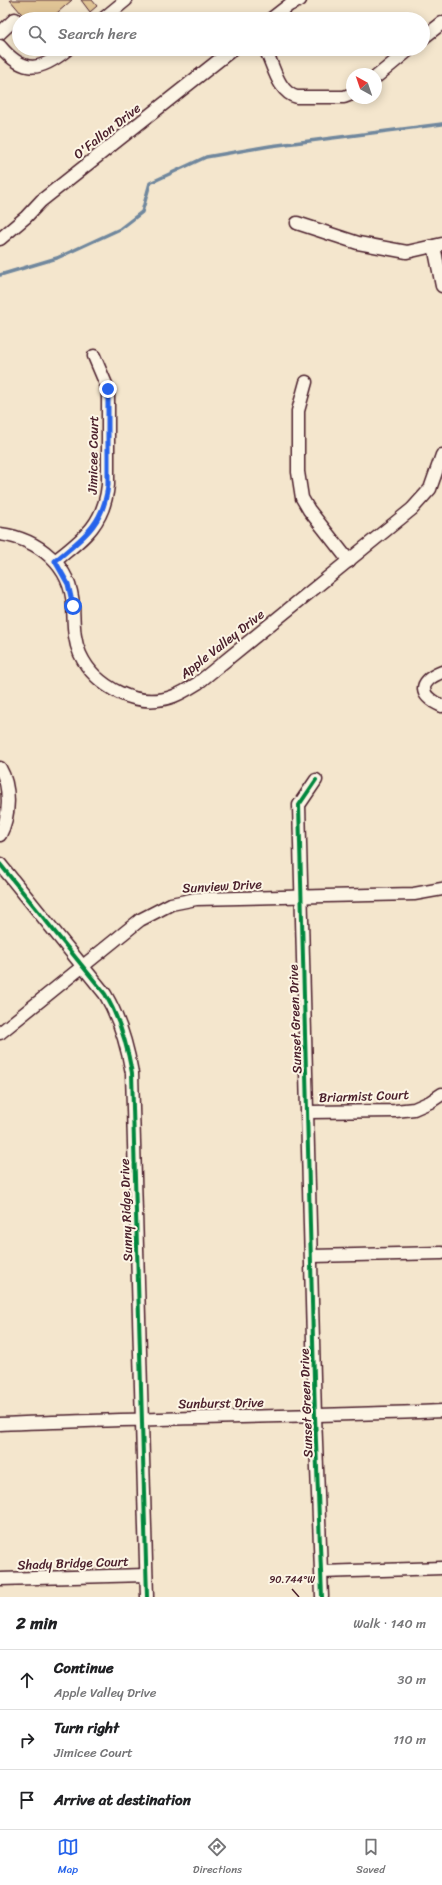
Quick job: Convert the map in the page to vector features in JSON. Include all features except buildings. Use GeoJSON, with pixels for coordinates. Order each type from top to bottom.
{"type":"FeatureCollection","features":[{"type":"Feature","properties":{"kind":"street"},"geometry":{"type":"LineString","coordinates":[[111,12],[126,0]]}},
{"type":"Feature","properties":{"kind":"street"},"geometry":{"type":"LineString","coordinates":[[280,12],[289,5],[300,0]]}},
{"type":"Feature","properties":{"kind":"street"},"geometry":{"type":"LineString","coordinates":[[0,34],[12,22]]}},
{"type":"Feature","properties":{"kind":"street"},"geometry":{"type":"LineString","coordinates":[[430,32],[442,23]]}},
{"type":"Feature","properties":{"kind":"street"},"geometry":{"type":"LineString","coordinates":[[0,46],[13,59],[23,65],[35,67],[44,66],[59,56]]}},
{"type":"Feature","properties":{"kind":"street","name":"O'Fallon Drive"},"geometry":{"type":"LineString","coordinates":[[0,239],[26,217],[41,201],[224,56]]}},
{"type":"Feature","properties":{"kind":"street"},"geometry":{"type":"LineString","coordinates":[[268,56],[284,90],[290,96],[297,98],[346,96]]}},
{"type":"Feature","properties":{"kind":"street"},"geometry":{"type":"LineString","coordinates":[[382,72],[402,56]]}},
{"type":"Feature","properties":{"kind":"street"},"geometry":{"type":"LineString","coordinates":[[297,223],[358,243],[407,252],[438,245],[442,286]]}},
{"type":"Feature","properties":{"kind":"street","name":"Jimicee Court"},"geometry":{"type":"LineString","coordinates":[[55,561],[93,528],[102,513],[107,500],[108,389],[94,356]]}},
{"type":"Feature","properties":{"kind":"street"},"geometry":{"type":"LineString","coordinates":[[306,382],[298,411],[298,472],[302,498],[309,510],[349,561]]}},
{"type":"Feature","properties":{"kind":"street","name":"Apple Valley Drive"},"geometry":{"type":"LineString","coordinates":[[0,534],[23,538],[36,545],[55,561],[68,584],[72,595],[75,638],[80,653],[93,674],[114,690],[127,696],[140,699],[162,699],[173,697],[198,683],[422,500],[430,489],[442,455]]}},
{"type":"Feature","properties":{"kind":"street"},"geometry":{"type":"LineString","coordinates":[[442,672],[426,681],[424,686],[424,694],[432,702],[442,706]]}},
{"type":"Feature","properties":{"kind":"street"},"geometry":{"type":"LineString","coordinates":[[0,768],[5,782],[8,798],[7,814],[0,835]]}},
{"type":"Feature","properties":{"kind":"street","name":"Sunset Green Drive"},"geometry":{"type":"LineString","coordinates":[[316,780],[299,805],[315,1416],[322,1597]]}},
{"type":"Feature","properties":{"kind":"street","name":"Sunny Ridge Drive"},"geometry":{"type":"LineString","coordinates":[[0,864],[105,994],[114,1009],[128,1045],[132,1072],[146,1597]]}},
{"type":"Feature","properties":{"kind":"street","name":"Sunview Drive"},"geometry":{"type":"LineString","coordinates":[[0,1033],[140,920],[171,904],[196,899],[414,894],[442,889]]}},
{"type":"Feature","properties":{"kind":"street","name":"Briarmist Court"},"geometry":{"type":"LineString","coordinates":[[308,1112],[395,1111],[414,1109],[430,1102],[442,1094]]}},
{"type":"Feature","properties":{"kind":"street"},"geometry":{"type":"LineString","coordinates":[[312,1256],[442,1253]]}},
{"type":"Feature","properties":{"kind":"street","name":"Sunburst Drive"},"geometry":{"type":"LineString","coordinates":[[0,1424],[142,1418],[315,1416],[442,1412]]}},
{"type":"Feature","properties":{"kind":"street"},"geometry":{"type":"LineString","coordinates":[[322,1572],[442,1568]]}},
{"type":"Feature","properties":{"kind":"street","name":"Shady Bridge Court"},"geometry":{"type":"LineString","coordinates":[[0,1579],[146,1575]]}},
{"type":"Feature","properties":{"kind":"waterway"},"geometry":{"type":"LineString","coordinates":[[0,275],[57,258],[120,229],[142,212],[150,183],[206,157],[270,146],[442,124]]}},
{"type":"Feature","properties":{"kind":"cycle path"},"geometry":{"type":"LineString","coordinates":[[316,780],[299,805],[315,1416],[322,1597]]}},
{"type":"Feature","properties":{"kind":"cycle path"},"geometry":{"type":"LineString","coordinates":[[0,864],[105,994],[119,1022],[130,1062],[132,1073],[147,1597]]}},
{"type":"Feature","properties":{"kind":"route"},"geometry":{"type":"LineString","coordinates":[[73,606],[72,595],[68,584],[55,561],[93,528],[102,513],[107,500],[108,389]]}}]}
